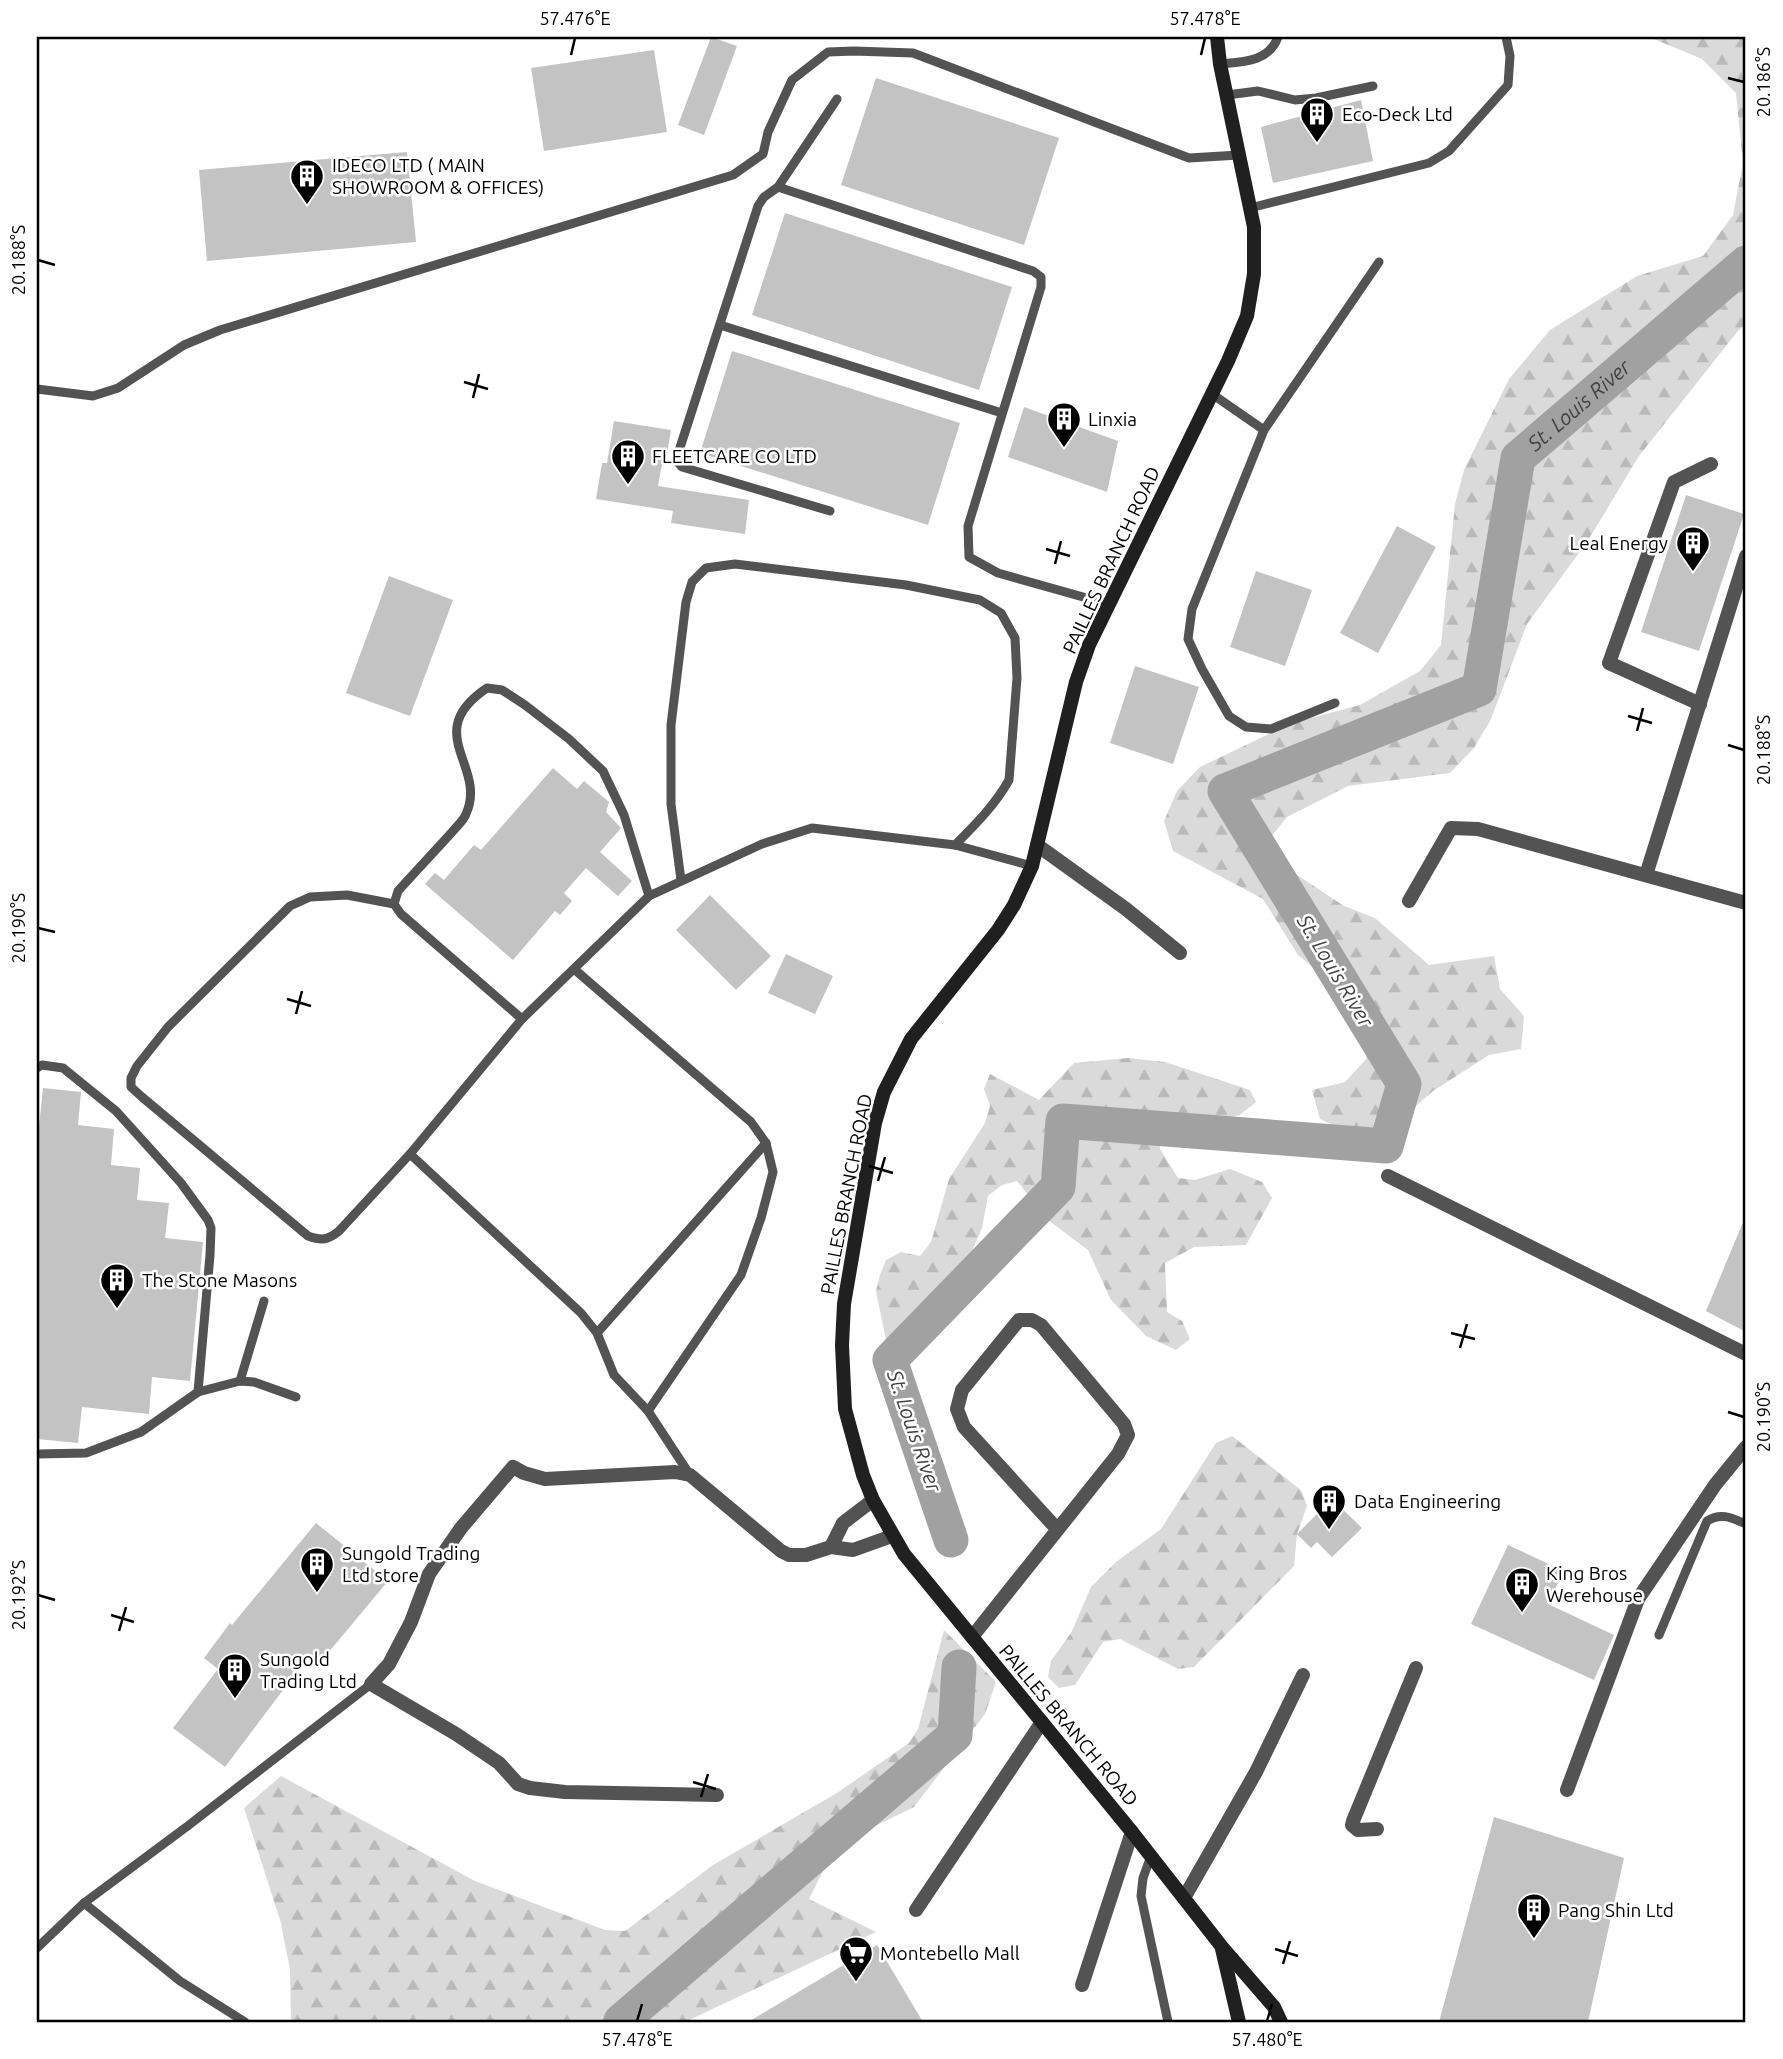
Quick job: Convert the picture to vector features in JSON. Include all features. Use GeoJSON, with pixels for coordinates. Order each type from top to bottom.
{"type":"FeatureCollection","features":[{"type":"Feature","properties":{"kind":"main road","name":"PAILLES BRANCH ROAD"},"geometry":{"type":"LineString","coordinates":[[1217,37],[1220,64],[1254,227],[1254,274],[1247,316],[1212,394],[1089,645],[1076,682],[1032,866],[1014,905],[998,930],[911,1039],[884,1092],[875,1122],[844,1304],[842,1345],[845,1409],[863,1475],[873,1500],[904,1555],[1152,1856],[1284,2022]]}},
{"type":"Feature","properties":{"kind":"main road","name":"PAILLES BRANCH ROAD"},"geometry":{"type":"LineString","coordinates":[[1222,1947],[1239,2022]]}},
{"type":"Feature","properties":{"kind":"street"},"geometry":{"type":"LineString","coordinates":[[1700,704],[1609,663],[1674,482],[1711,464]]}},
{"type":"Feature","properties":{"kind":"street"},"geometry":{"type":"LineString","coordinates":[[1646,875],[1746,556]]}},
{"type":"Feature","properties":{"kind":"street"},"geometry":{"type":"LineString","coordinates":[[1409,901],[1451,828],[1478,829],[1746,903]]}},
{"type":"Feature","properties":{"kind":"street"},"geometry":{"type":"LineString","coordinates":[[1037,845],[1126,909],[1180,953]]}},
{"type":"Feature","properties":{"kind":"street"},"geometry":{"type":"LineString","coordinates":[[1388,1176],[1746,1354]]}},
{"type":"Feature","properties":{"kind":"street"},"geometry":{"type":"LineString","coordinates":[[972,1637],[1118,1454],[1128,1436],[1124,1424],[1041,1325],[1032,1320],[1019,1320],[962,1390],[957,1409],[964,1427],[1056,1529]]}},
{"type":"Feature","properties":{"kind":"street"},"geometry":{"type":"LineString","coordinates":[[1567,1790],[1638,1599],[1715,1485],[1746,1447]]}},
{"type":"Feature","properties":{"kind":"street"},"geometry":{"type":"LineString","coordinates":[[717,1795],[565,1792],[530,1788],[518,1784],[499,1763],[456,1734],[371,1684],[389,1664],[411,1622],[429,1574],[461,1528],[513,1467],[545,1479],[675,1472],[690,1475],[780,1551],[789,1555],[806,1555],[831,1547],[853,1550],[892,1536]]}},
{"type":"Feature","properties":{"kind":"street"},"geometry":{"type":"LineString","coordinates":[[831,1547],[843,1522],[873,1500]]}},
{"type":"Feature","properties":{"kind":"street"},"geometry":{"type":"LineString","coordinates":[[1377,1829],[1358,1830],[1352,1825],[1416,1668]]}},
{"type":"Feature","properties":{"kind":"street"},"geometry":{"type":"LineString","coordinates":[[1184,1898],[1256,1772],[1303,1675]]}},
{"type":"Feature","properties":{"kind":"street"},"geometry":{"type":"LineString","coordinates":[[916,1910],[1042,1722]]}},
{"type":"Feature","properties":{"kind":"street"},"geometry":{"type":"LineString","coordinates":[[1082,1985],[1132,1832]]}},
{"type":"Feature","properties":{"kind":"lane"},"geometry":{"type":"LineString","coordinates":[[1220,64],[1253,61],[1269,53],[1279,37]]}},
{"type":"Feature","properties":{"kind":"lane"},"geometry":{"type":"LineString","coordinates":[[1250,208],[1429,163],[1449,151],[1508,85],[1510,57],[1506,37]]}},
{"type":"Feature","properties":{"kind":"lane"},"geometry":{"type":"LineString","coordinates":[[37,389],[93,396],[118,388],[184,345],[220,330],[733,174],[763,154],[768,132],[792,80],[828,52],[914,52],[1189,158],[1239,155]]}},
{"type":"Feature","properties":{"kind":"lane"},"geometry":{"type":"LineString","coordinates":[[1227,95],[1258,90],[1295,100],[1373,86]]}},
{"type":"Feature","properties":{"kind":"lane"},"geometry":{"type":"LineString","coordinates":[[830,512],[679,464],[676,460],[758,206],[764,197],[778,187],[837,99]]}},
{"type":"Feature","properties":{"kind":"lane"},"geometry":{"type":"LineString","coordinates":[[778,187],[1033,271],[1041,277],[1041,287],[968,526],[969,557],[998,573],[1108,604]]}},
{"type":"Feature","properties":{"kind":"lane"},"geometry":{"type":"LineString","coordinates":[[1335,703],[1271,729],[1246,727],[1229,716],[1225,710],[1188,639],[1192,609],[1264,430],[1379,261]]}},
{"type":"Feature","properties":{"kind":"lane"},"geometry":{"type":"LineString","coordinates":[[720,325],[1002,413]]}},
{"type":"Feature","properties":{"kind":"lane"},"geometry":{"type":"LineString","coordinates":[[1212,394],[1264,430]]}},
{"type":"Feature","properties":{"kind":"lane"},"geometry":{"type":"LineString","coordinates":[[681,880],[671,804],[671,725],[686,602],[692,582],[706,568],[716,566],[735,564],[906,585],[980,600],[1001,613],[1015,638],[1017,678],[1009,780],[1002,794],[981,820],[956,845]]}},
{"type":"Feature","properties":{"kind":"lane"},"geometry":{"type":"LineString","coordinates":[[394,904],[398,891],[467,814],[471,791],[456,736],[459,716],[476,695],[487,688],[502,691],[525,705],[569,739],[603,771],[624,814],[649,896]]}},
{"type":"Feature","properties":{"kind":"lane"},"geometry":{"type":"LineString","coordinates":[[522,1019],[410,922],[394,904],[347,895],[310,897],[289,906],[148,1049],[131,1078],[131,1087],[308,1236],[319,1240],[330,1239],[410,1154],[522,1019],[649,896],[762,844],[812,828],[956,845],[1032,866]]}},
{"type":"Feature","properties":{"kind":"lane"},"geometry":{"type":"LineString","coordinates":[[574,969],[751,1122],[766,1143],[773,1172],[761,1218],[741,1275],[648,1411]]}},
{"type":"Feature","properties":{"kind":"lane"},"geometry":{"type":"LineString","coordinates":[[37,1069],[42,1065],[63,1068],[116,1111],[181,1183],[208,1220],[211,1228],[210,1255],[198,1392]]}},
{"type":"Feature","properties":{"kind":"lane"},"geometry":{"type":"LineString","coordinates":[[597,1333],[766,1143]]}},
{"type":"Feature","properties":{"kind":"lane"},"geometry":{"type":"LineString","coordinates":[[410,1154],[581,1313],[597,1333],[614,1375],[648,1411],[690,1475]]}},
{"type":"Feature","properties":{"kind":"lane"},"geometry":{"type":"LineString","coordinates":[[240,1381],[264,1301]]}},
{"type":"Feature","properties":{"kind":"lane"},"geometry":{"type":"LineString","coordinates":[[37,1454],[86,1453],[141,1432],[198,1392],[240,1381],[254,1382],[296,1397]]}},
{"type":"Feature","properties":{"kind":"lane"},"geometry":{"type":"LineString","coordinates":[[1659,1635],[1707,1521],[1715,1516],[1726,1515],[1746,1524]]}},
{"type":"Feature","properties":{"kind":"lane"},"geometry":{"type":"LineString","coordinates":[[37,1948],[84,1903],[371,1684]]}},
{"type":"Feature","properties":{"kind":"lane"},"geometry":{"type":"LineString","coordinates":[[1152,1856],[1143,1878],[1141,1896],[1168,2022]]}},
{"type":"Feature","properties":{"kind":"lane"},"geometry":{"type":"LineString","coordinates":[[84,1903],[180,1981],[245,2022]]}},
{"type":"Feature","properties":{"kind":"green space"},"geometry":{"type":"Polygon","coordinates":[[[1649,37],[1746,37],[1746,324],[1639,456],[1587,542],[1527,624],[1491,719],[1474,748],[1450,773],[1348,786],[1287,817],[1267,842],[1288,869],[1344,906],[1375,918],[1429,965],[1494,956],[1500,989],[1524,1016],[1521,1049],[1489,1055],[1433,1091],[1383,1135],[1350,1133],[1320,1119],[1312,1090],[1345,1082],[1366,1059],[1369,1025],[1350,998],[1298,955],[1263,899],[1173,851],[1164,821],[1177,791],[1200,767],[1292,723],[1360,705],[1420,671],[1441,645],[1455,504],[1464,470],[1509,379],[1550,330],[1637,276],[1703,256],[1733,215],[1743,163],[1736,93],[1702,59],[1649,37]]]}},
{"type":"Feature","properties":{"kind":"green space"},"geometry":{"type":"Polygon","coordinates":[[[1128,1058],[1165,1062],[1250,1090],[1256,1102],[1240,1115],[1159,1132],[1160,1149],[1178,1178],[1195,1180],[1230,1169],[1262,1182],[1272,1198],[1246,1245],[1194,1247],[1165,1263],[1167,1312],[1182,1321],[1190,1339],[1176,1350],[1146,1336],[1111,1300],[1088,1250],[1048,1220],[1017,1181],[1002,1185],[988,1196],[982,1228],[934,1338],[886,1340],[876,1291],[880,1275],[886,1260],[901,1252],[920,1256],[931,1242],[949,1179],[985,1123],[990,1106],[984,1089],[990,1074],[1039,1100],[1074,1063],[1128,1058]]]}},
{"type":"Feature","properties":{"kind":"green space"},"geometry":{"type":"Polygon","coordinates":[[[1232,1436],[1301,1490],[1307,1506],[1297,1534],[1294,1566],[1194,1667],[1178,1669],[1120,1639],[1103,1642],[1075,1685],[1059,1688],[1048,1677],[1051,1661],[1071,1633],[1091,1587],[1116,1562],[1161,1529],[1216,1443],[1232,1436]]]}},
{"type":"Feature","properties":{"kind":"green space"},"geometry":{"type":"Polygon","coordinates":[[[944,1630],[996,1682],[985,1714],[914,1807],[855,1836],[830,1857],[809,1899],[876,1932],[685,2022],[291,2022],[290,1970],[281,1923],[244,1808],[281,1776],[475,1881],[605,1930],[625,1931],[713,1865],[837,1793],[909,1743],[918,1729],[944,1630]]]}},
{"type":"Feature","properties":{"kind":"building"},"geometry":{"type":"Polygon","coordinates":[[[711,37],[737,46],[704,135],[678,125],[711,37]]]}},
{"type":"Feature","properties":{"kind":"building"},"geometry":{"type":"Polygon","coordinates":[[[654,50],[667,132],[544,151],[531,68],[654,50]]]}},
{"type":"Feature","properties":{"kind":"building"},"geometry":{"type":"Polygon","coordinates":[[[876,78],[1059,138],[1024,245],[841,185],[876,78]]]}},
{"type":"Feature","properties":{"kind":"building","name":"Eco-Deck Ltd"},"geometry":{"type":"Polygon","coordinates":[[[1361,100],[1373,161],[1273,183],[1261,127],[1361,100]]]}},
{"type":"Feature","properties":{"kind":"building","name":"IDECO LTD ( MAIN SHOWROOM & OFFICES)"},"geometry":{"type":"Polygon","coordinates":[[[407,152],[416,242],[207,261],[199,170],[407,152]]]}},
{"type":"Feature","properties":{"kind":"building"},"geometry":{"type":"Polygon","coordinates":[[[785,213],[1012,287],[979,390],[752,315],[785,213]]]}},
{"type":"Feature","properties":{"kind":"building"},"geometry":{"type":"Polygon","coordinates":[[[732,351],[960,423],[928,525],[700,453],[732,351]]]}},
{"type":"Feature","properties":{"kind":"building","name":"Linxia"},"geometry":{"type":"Polygon","coordinates":[[[1024,407],[1118,441],[1107,492],[1008,457],[1024,407]]]}},
{"type":"Feature","properties":{"kind":"building"},"geometry":{"type":"Polygon","coordinates":[[[614,421],[671,430],[658,486],[749,500],[745,534],[671,523],[673,511],[596,499],[602,463],[607,463],[614,421]]]}},
{"type":"Feature","properties":{"kind":"building","name":"Leal Energy"},"geometry":{"type":"Polygon","coordinates":[[[1686,495],[1744,514],[1699,651],[1641,632],[1686,495]]]}},
{"type":"Feature","properties":{"kind":"building"},"geometry":{"type":"Polygon","coordinates":[[[1397,526],[1436,547],[1378,653],[1340,633],[1397,526]]]}},
{"type":"Feature","properties":{"kind":"building"},"geometry":{"type":"Polygon","coordinates":[[[1256,571],[1312,590],[1285,666],[1230,647],[1256,571]]]}},
{"type":"Feature","properties":{"kind":"building"},"geometry":{"type":"Polygon","coordinates":[[[389,576],[453,600],[410,716],[346,693],[389,576]]]}},
{"type":"Feature","properties":{"kind":"building"},"geometry":{"type":"Polygon","coordinates":[[[1135,666],[1199,687],[1173,764],[1110,743],[1135,666]]]}},
{"type":"Feature","properties":{"kind":"building"},"geometry":{"type":"Polygon","coordinates":[[[553,768],[577,789],[584,781],[609,802],[606,812],[621,828],[600,852],[632,881],[618,896],[586,868],[564,893],[572,901],[560,915],[555,911],[513,960],[425,884],[435,873],[444,880],[474,845],[481,850],[553,768]]]}},
{"type":"Feature","properties":{"kind":"building"},"geometry":{"type":"Polygon","coordinates":[[[710,895],[771,956],[736,990],[676,930],[710,895]]]}},
{"type":"Feature","properties":{"kind":"building"},"geometry":{"type":"Polygon","coordinates":[[[786,954],[833,976],[815,1014],[768,993],[786,954]]]}},
{"type":"Feature","properties":{"kind":"building","name":"The Stone Masons"},"geometry":{"type":"Polygon","coordinates":[[[43,1088],[81,1092],[78,1125],[114,1129],[111,1165],[140,1168],[137,1200],[169,1203],[165,1238],[203,1242],[190,1381],[152,1377],[149,1414],[82,1407],[78,1443],[37,1439],[37,1147],[43,1088]]]}},
{"type":"Feature","properties":{"kind":"building"},"geometry":{"type":"Polygon","coordinates":[[[1746,1215],[1746,1332],[1706,1311],[1746,1215]]]}},
{"type":"Feature","properties":{"kind":"building","name":"Data Engineering"},"geometry":{"type":"Polygon","coordinates":[[[1332,1499],[1362,1528],[1332,1557],[1317,1542],[1311,1548],[1297,1534],[1332,1499]]]}},
{"type":"Feature","properties":{"kind":"building"},"geometry":{"type":"Polygon","coordinates":[[[316,1523],[388,1581],[318,1665],[308,1657],[225,1767],[173,1728],[218,1669],[204,1658],[230,1623],[232,1625],[316,1523]]]}},
{"type":"Feature","properties":{"kind":"building","name":"King Bros Werehouse"},"geometry":{"type":"Polygon","coordinates":[[[1508,1545],[1564,1571],[1548,1604],[1614,1635],[1594,1680],[1471,1624],[1508,1545]]]}},
{"type":"Feature","properties":{"kind":"building","name":"Pang Shin Ltd"},"geometry":{"type":"Polygon","coordinates":[[[1494,1817],[1624,1858],[1588,2022],[1439,2022],[1494,1817]]]}},
{"type":"Feature","properties":{"kind":"building","name":"Montebello Mall"},"geometry":{"type":"Polygon","coordinates":[[[877,1945],[923,2022],[748,2022],[877,1945]]]}},
{"type":"Feature","properties":{"kind":"waterway","name":"St. Louis River"},"geometry":{"type":"LineString","coordinates":[[951,1540],[890,1360],[1058,1187],[1063,1121],[1386,1146],[1404,1084],[1225,791],[1479,689],[1518,458],[1746,263]]}},
{"type":"Feature","properties":{"kind":"waterway"},"geometry":{"type":"LineString","coordinates":[[621,2021],[955,1735],[959,1667]]}},
{"type":"Feature","properties":{"kind":"place","name":"Eco-Deck Ltd"},"geometry":{"type":"Point","coordinates":[1317,144]}},
{"type":"Feature","properties":{"kind":"place","name":"IDECO LTD ( MAIN SHOWROOM & OFFICES)"},"geometry":{"type":"Point","coordinates":[307,206]}},
{"type":"Feature","properties":{"kind":"place","name":"Linxia"},"geometry":{"type":"Point","coordinates":[1064,449]}},
{"type":"Feature","properties":{"kind":"place","name":"FLEETCARE CO LTD"},"geometry":{"type":"Point","coordinates":[628,486]}},
{"type":"Feature","properties":{"kind":"place","name":"Leal Energy"},"geometry":{"type":"Point","coordinates":[1693,573]}},
{"type":"Feature","properties":{"kind":"place","name":"The Stone Masons"},"geometry":{"type":"Point","coordinates":[117,1310]}},
{"type":"Feature","properties":{"kind":"place","name":"Data Engineering"},"geometry":{"type":"Point","coordinates":[1329,1531]}},
{"type":"Feature","properties":{"kind":"place","name":"Sungold Trading Ltd store"},"geometry":{"type":"Point","coordinates":[317,1594]}},
{"type":"Feature","properties":{"kind":"place","name":"King Bros Werehouse"},"geometry":{"type":"Point","coordinates":[1522,1614]}},
{"type":"Feature","properties":{"kind":"place","name":"Sungold Trading Ltd"},"geometry":{"type":"Point","coordinates":[235,1700]}},
{"type":"Feature","properties":{"kind":"place","name":"Pang Shin Ltd"},"geometry":{"type":"Point","coordinates":[1534,1940]}},
{"type":"Feature","properties":{"kind":"place","name":"Montebello Mall"},"geometry":{"type":"Point","coordinates":[856,1983]}}]}
